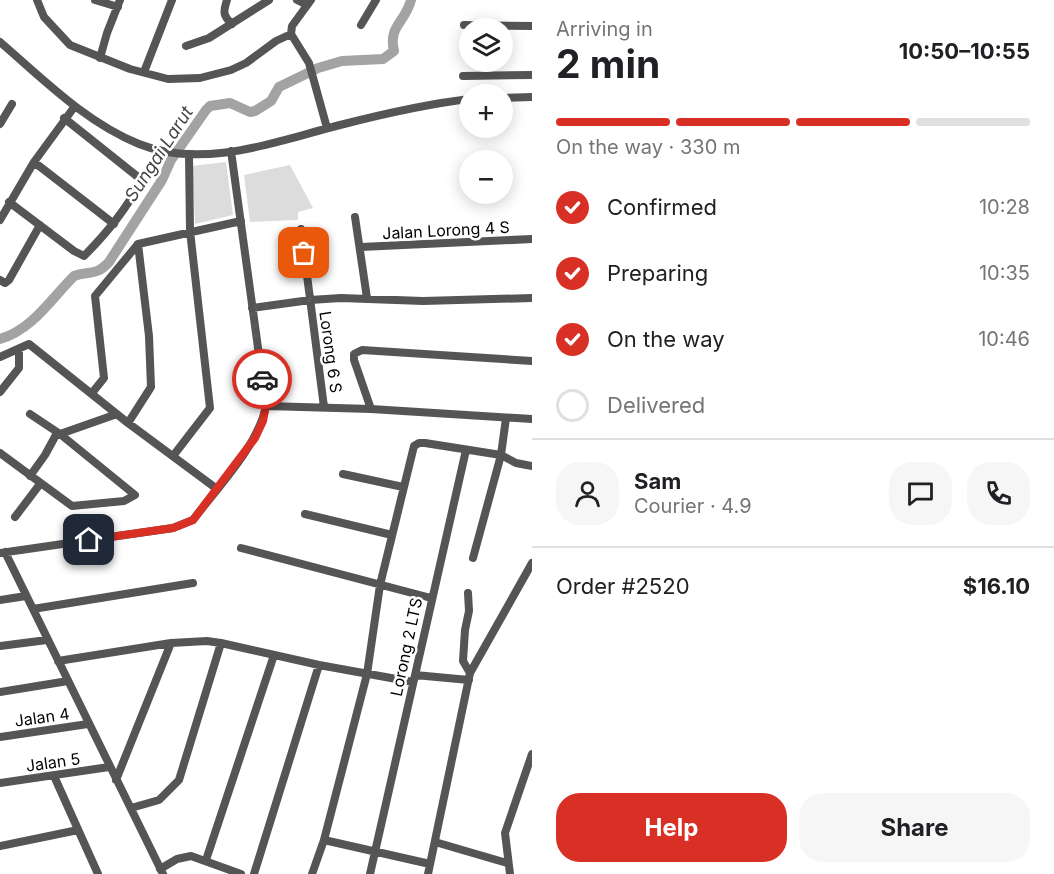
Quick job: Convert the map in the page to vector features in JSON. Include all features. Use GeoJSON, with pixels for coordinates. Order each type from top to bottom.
{"type":"FeatureCollection","features":[{"type":"Feature","properties":{"kind":"street"},"geometry":{"type":"LineString","coordinates":[[37,0],[44,17],[70,45],[100,58],[168,80],[200,78],[246,63],[276,41],[291,34]]}},
{"type":"Feature","properties":{"kind":"street"},"geometry":{"type":"LineString","coordinates":[[95,0],[119,3],[100,58]]}},
{"type":"Feature","properties":{"kind":"street"},"geometry":{"type":"LineString","coordinates":[[144,72],[172,0]]}},
{"type":"Feature","properties":{"kind":"street"},"geometry":{"type":"LineString","coordinates":[[227,0],[223,11],[224,17],[232,24]]}},
{"type":"Feature","properties":{"kind":"street"},"geometry":{"type":"LineString","coordinates":[[186,46],[209,38],[269,0]]}},
{"type":"Feature","properties":{"kind":"street"},"geometry":{"type":"LineString","coordinates":[[297,0],[309,3],[292,26],[291,34],[309,63],[327,128]]}},
{"type":"Feature","properties":{"kind":"street"},"geometry":{"type":"LineString","coordinates":[[361,26],[376,0]]}},
{"type":"Feature","properties":{"kind":"street"},"geometry":{"type":"LineString","coordinates":[[513,26],[532,26]]}},
{"type":"Feature","properties":{"kind":"street"},"geometry":{"type":"LineString","coordinates":[[0,42],[91,119],[148,148],[178,154],[231,152],[399,110],[459,101]]}},
{"type":"Feature","properties":{"kind":"street"},"geometry":{"type":"LineString","coordinates":[[463,76],[532,75]]}},
{"type":"Feature","properties":{"kind":"street"},"geometry":{"type":"LineString","coordinates":[[513,98],[532,97]]}},
{"type":"Feature","properties":{"kind":"street"},"geometry":{"type":"LineString","coordinates":[[0,124],[12,104]]}},
{"type":"Feature","properties":{"kind":"street"},"geometry":{"type":"LineString","coordinates":[[0,219],[34,162],[75,106]]}},
{"type":"Feature","properties":{"kind":"street"},"geometry":{"type":"LineString","coordinates":[[9,202],[84,256],[114,224],[131,200],[140,183],[138,177],[64,118]]}},
{"type":"Feature","properties":{"kind":"street"},"geometry":{"type":"LineString","coordinates":[[231,152],[266,405],[263,421],[255,438],[193,520],[173,528],[3,553],[33,609],[161,872],[184,856],[206,860],[241,874]]}},
{"type":"Feature","properties":{"kind":"street"},"geometry":{"type":"LineString","coordinates":[[173,456],[210,408],[190,231],[189,155]]}},
{"type":"Feature","properties":{"kind":"street"},"geometry":{"type":"LineString","coordinates":[[34,162],[114,224]]}},
{"type":"Feature","properties":{"kind":"street"},"geometry":{"type":"LineString","coordinates":[[355,217],[367,298]]}},
{"type":"Feature","properties":{"kind":"street"},"geometry":{"type":"LineString","coordinates":[[92,393],[104,378],[94,296],[138,244],[241,221]]}},
{"type":"Feature","properties":{"kind":"street"},"geometry":{"type":"LineString","coordinates":[[0,280],[6,283],[9,280],[40,225]]}},
{"type":"Feature","properties":{"kind":"street","name":"Lorong 6 S"},"geometry":{"type":"LineString","coordinates":[[301,229],[324,407]]}},
{"type":"Feature","properties":{"kind":"street","name":"Jalan Lorong 4 S"},"geometry":{"type":"LineString","coordinates":[[361,247],[532,239]]}},
{"type":"Feature","properties":{"kind":"street"},"geometry":{"type":"LineString","coordinates":[[128,423],[151,387],[149,336],[138,244]]}},
{"type":"Feature","properties":{"kind":"street"},"geometry":{"type":"LineString","coordinates":[[252,308],[310,300],[367,298],[423,301],[532,298]]}},
{"type":"Feature","properties":{"kind":"street"},"geometry":{"type":"LineString","coordinates":[[0,357],[29,344],[128,423],[217,489]]}},
{"type":"Feature","properties":{"kind":"street"},"geometry":{"type":"LineString","coordinates":[[0,392],[20,368],[19,349]]}},
{"type":"Feature","properties":{"kind":"street"},"geometry":{"type":"LineString","coordinates":[[371,409],[354,360],[354,354],[362,350],[532,361]]}},
{"type":"Feature","properties":{"kind":"street"},"geometry":{"type":"LineString","coordinates":[[266,405],[532,419]]}},
{"type":"Feature","properties":{"kind":"street"},"geometry":{"type":"LineString","coordinates":[[1,456],[74,507],[124,501],[135,495],[30,414]]}},
{"type":"Feature","properties":{"kind":"street"},"geometry":{"type":"LineString","coordinates":[[30,476],[58,434],[117,414]]}},
{"type":"Feature","properties":{"kind":"street"},"geometry":{"type":"LineString","coordinates":[[473,558],[501,455],[506,418]]}},
{"type":"Feature","properties":{"kind":"street"},"geometry":{"type":"LineString","coordinates":[[312,874],[324,840],[367,674],[380,585],[414,446],[419,443],[501,455],[516,463],[532,466]]}},
{"type":"Feature","properties":{"kind":"street","name":"Lorong 2 LTS"},"geometry":{"type":"LineString","coordinates":[[370,874],[466,450]]}},
{"type":"Feature","properties":{"kind":"street"},"geometry":{"type":"LineString","coordinates":[[343,474],[403,487]]}},
{"type":"Feature","properties":{"kind":"street"},"geometry":{"type":"LineString","coordinates":[[15,517],[40,484]]}},
{"type":"Feature","properties":{"kind":"street"},"geometry":{"type":"LineString","coordinates":[[305,514],[392,535]]}},
{"type":"Feature","properties":{"kind":"street"},"geometry":{"type":"LineString","coordinates":[[241,548],[431,598]]}},
{"type":"Feature","properties":{"kind":"street"},"geometry":{"type":"LineString","coordinates":[[428,874],[470,676],[532,563]]}},
{"type":"Feature","properties":{"kind":"street"},"geometry":{"type":"LineString","coordinates":[[33,609],[193,583]]}},
{"type":"Feature","properties":{"kind":"street"},"geometry":{"type":"LineString","coordinates":[[468,593],[469,611],[463,661],[470,676]]}},
{"type":"Feature","properties":{"kind":"street"},"geometry":{"type":"LineString","coordinates":[[0,600],[26,596]]}},
{"type":"Feature","properties":{"kind":"street"},"geometry":{"type":"LineString","coordinates":[[0,646],[47,640]]}},
{"type":"Feature","properties":{"kind":"street"},"geometry":{"type":"LineString","coordinates":[[58,661],[171,643],[207,640],[367,674],[414,678],[470,676]]}},
{"type":"Feature","properties":{"kind":"street"},"geometry":{"type":"LineString","coordinates":[[116,780],[171,643]]}},
{"type":"Feature","properties":{"kind":"street"},"geometry":{"type":"LineString","coordinates":[[131,808],[159,800],[178,780],[221,643]]}},
{"type":"Feature","properties":{"kind":"street"},"geometry":{"type":"LineString","coordinates":[[206,860],[274,655]]}},
{"type":"Feature","properties":{"kind":"street"},"geometry":{"type":"LineString","coordinates":[[254,874],[319,665]]}},
{"type":"Feature","properties":{"kind":"street"},"geometry":{"type":"LineString","coordinates":[[0,692],[68,681]]}},
{"type":"Feature","properties":{"kind":"street","name":"Jalan 4"},"geometry":{"type":"LineString","coordinates":[[0,737],[88,724]]}},
{"type":"Feature","properties":{"kind":"street"},"geometry":{"type":"LineString","coordinates":[[510,874],[505,833],[532,754]]}},
{"type":"Feature","properties":{"kind":"street","name":"Jalan 5"},"geometry":{"type":"LineString","coordinates":[[0,783],[109,767]]}},
{"type":"Feature","properties":{"kind":"street"},"geometry":{"type":"LineString","coordinates":[[54,776],[98,874]]}},
{"type":"Feature","properties":{"kind":"street"},"geometry":{"type":"LineString","coordinates":[[0,846],[78,830]]}},
{"type":"Feature","properties":{"kind":"street"},"geometry":{"type":"LineString","coordinates":[[324,840],[430,864]]}},
{"type":"Feature","properties":{"kind":"street"},"geometry":{"type":"LineString","coordinates":[[435,842],[507,863]]}},
{"type":"Feature","properties":{"kind":"shaded area"},"geometry":{"type":"Polygon","coordinates":[[[226,162],[233,215],[195,224],[192,166],[226,162]]]}},
{"type":"Feature","properties":{"kind":"shaded area"},"geometry":{"type":"Polygon","coordinates":[[[290,165],[313,208],[298,212],[298,220],[250,222],[244,175],[290,165]]]}},
{"type":"Feature","properties":{"kind":"waterway","name":"Sungai Larut"},"geometry":{"type":"LineString","coordinates":[[0,339],[22,329],[74,276],[96,271],[109,262],[162,180],[171,160],[210,106],[230,103],[250,112],[255,111],[271,101],[279,87],[318,68],[342,61],[383,59],[394,51],[393,36],[411,0]]}},
{"type":"Feature","properties":{"kind":"way so far"},"geometry":{"type":"LineString","coordinates":[[262,379],[252,308],[310,300],[304,253]]}},
{"type":"Feature","properties":{"kind":"route"},"geometry":{"type":"LineString","coordinates":[[89,540],[173,528],[193,520],[255,438],[263,421],[266,405],[262,379]]}}]}
